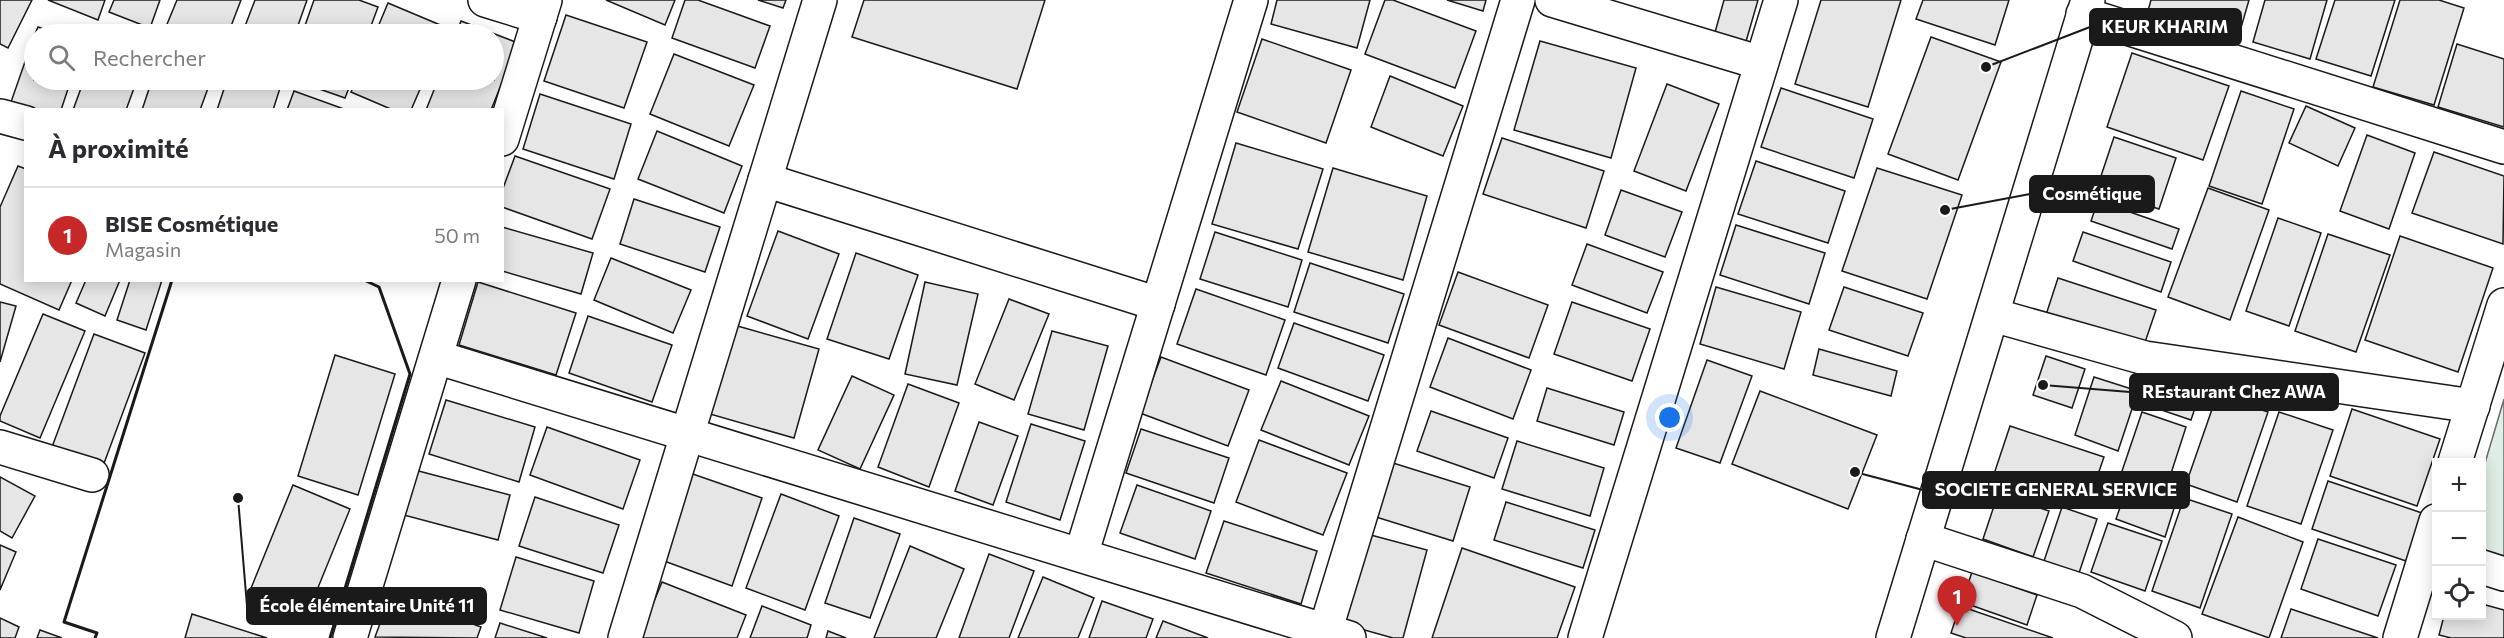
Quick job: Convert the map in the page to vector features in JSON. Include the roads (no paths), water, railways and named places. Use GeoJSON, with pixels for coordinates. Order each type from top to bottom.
{"type":"FeatureCollection","features":[{"type":"Feature","properties":{"kind":"street"},"geometry":{"type":"LineString","coordinates":[[484,0],[542,8],[504,132]]}},
{"type":"Feature","properties":{"kind":"street"},"geometry":{"type":"LineString","coordinates":[[625,638],[820,0]]}},
{"type":"Feature","properties":{"kind":"street"},"geometry":{"type":"LineString","coordinates":[[1081,555],[1251,0]]}},
{"type":"Feature","properties":{"kind":"street"},"geometry":{"type":"LineString","coordinates":[[435,357],[1081,555],[1333,636],[1518,0]]}},
{"type":"Feature","properties":{"kind":"street"},"geometry":{"type":"LineString","coordinates":[[1552,0],[1761,63]]}},
{"type":"Feature","properties":{"kind":"street"},"geometry":{"type":"LineString","coordinates":[[1586,638],[1781,0]]}},
{"type":"Feature","properties":{"kind":"street"},"geometry":{"type":"LineString","coordinates":[[1893,638],[2086,7],[2504,147]]}},
{"type":"Feature","properties":{"kind":"street"},"geometry":{"type":"LineString","coordinates":[[0,116],[24,122]]}},
{"type":"Feature","properties":{"kind":"street"},"geometry":{"type":"LineString","coordinates":[[765,180],[1158,304]]}},
{"type":"Feature","properties":{"kind":"street"},"geometry":{"type":"LineString","coordinates":[[350,638],[458,282]]}},
{"type":"Feature","properties":{"kind":"street"},"geometry":{"type":"LineString","coordinates":[[2456,458],[2504,305]]}},
{"type":"Feature","properties":{"kind":"street"},"geometry":{"type":"LineString","coordinates":[[1993,315],[2145,358],[2473,406]]}},
{"type":"Feature","properties":{"kind":"street"},"geometry":{"type":"LineString","coordinates":[[0,447],[92,475]]}},
{"type":"Feature","properties":{"kind":"street"},"geometry":{"type":"LineString","coordinates":[[1923,539],[2082,591],[2175,638]]}},
{"type":"Feature","properties":{"kind":"street"},"geometry":{"type":"LineString","coordinates":[[2400,638],[2432,547]]}},
{"type":"Feature","properties":{"kind":"street"},"geometry":{"type":"LineString","coordinates":[[2486,569],[2504,574]]}},
{"type":"Feature","properties":{"kind":"place","name":"KEUR KHARIM"},"geometry":{"type":"Point","coordinates":[1986,67]}},
{"type":"Feature","properties":{"kind":"place","name":"Cosmétique"},"geometry":{"type":"Point","coordinates":[1945,210]}},
{"type":"Feature","properties":{"kind":"place","name":"REstaurant Chez AWA"},"geometry":{"type":"Point","coordinates":[2043,385]}},
{"type":"Feature","properties":{"kind":"place","name":"SOCIETE GENERAL SERVICE"},"geometry":{"type":"Point","coordinates":[1855,472]}},
{"type":"Feature","properties":{"kind":"place","name":"École élémentaire Unité 11"},"geometry":{"type":"Point","coordinates":[238,498]}},
{"type":"Feature","properties":{"kind":"place","name":"BISE Cosmétique"},"geometry":{"type":"Point","coordinates":[1957,626]}}]}
